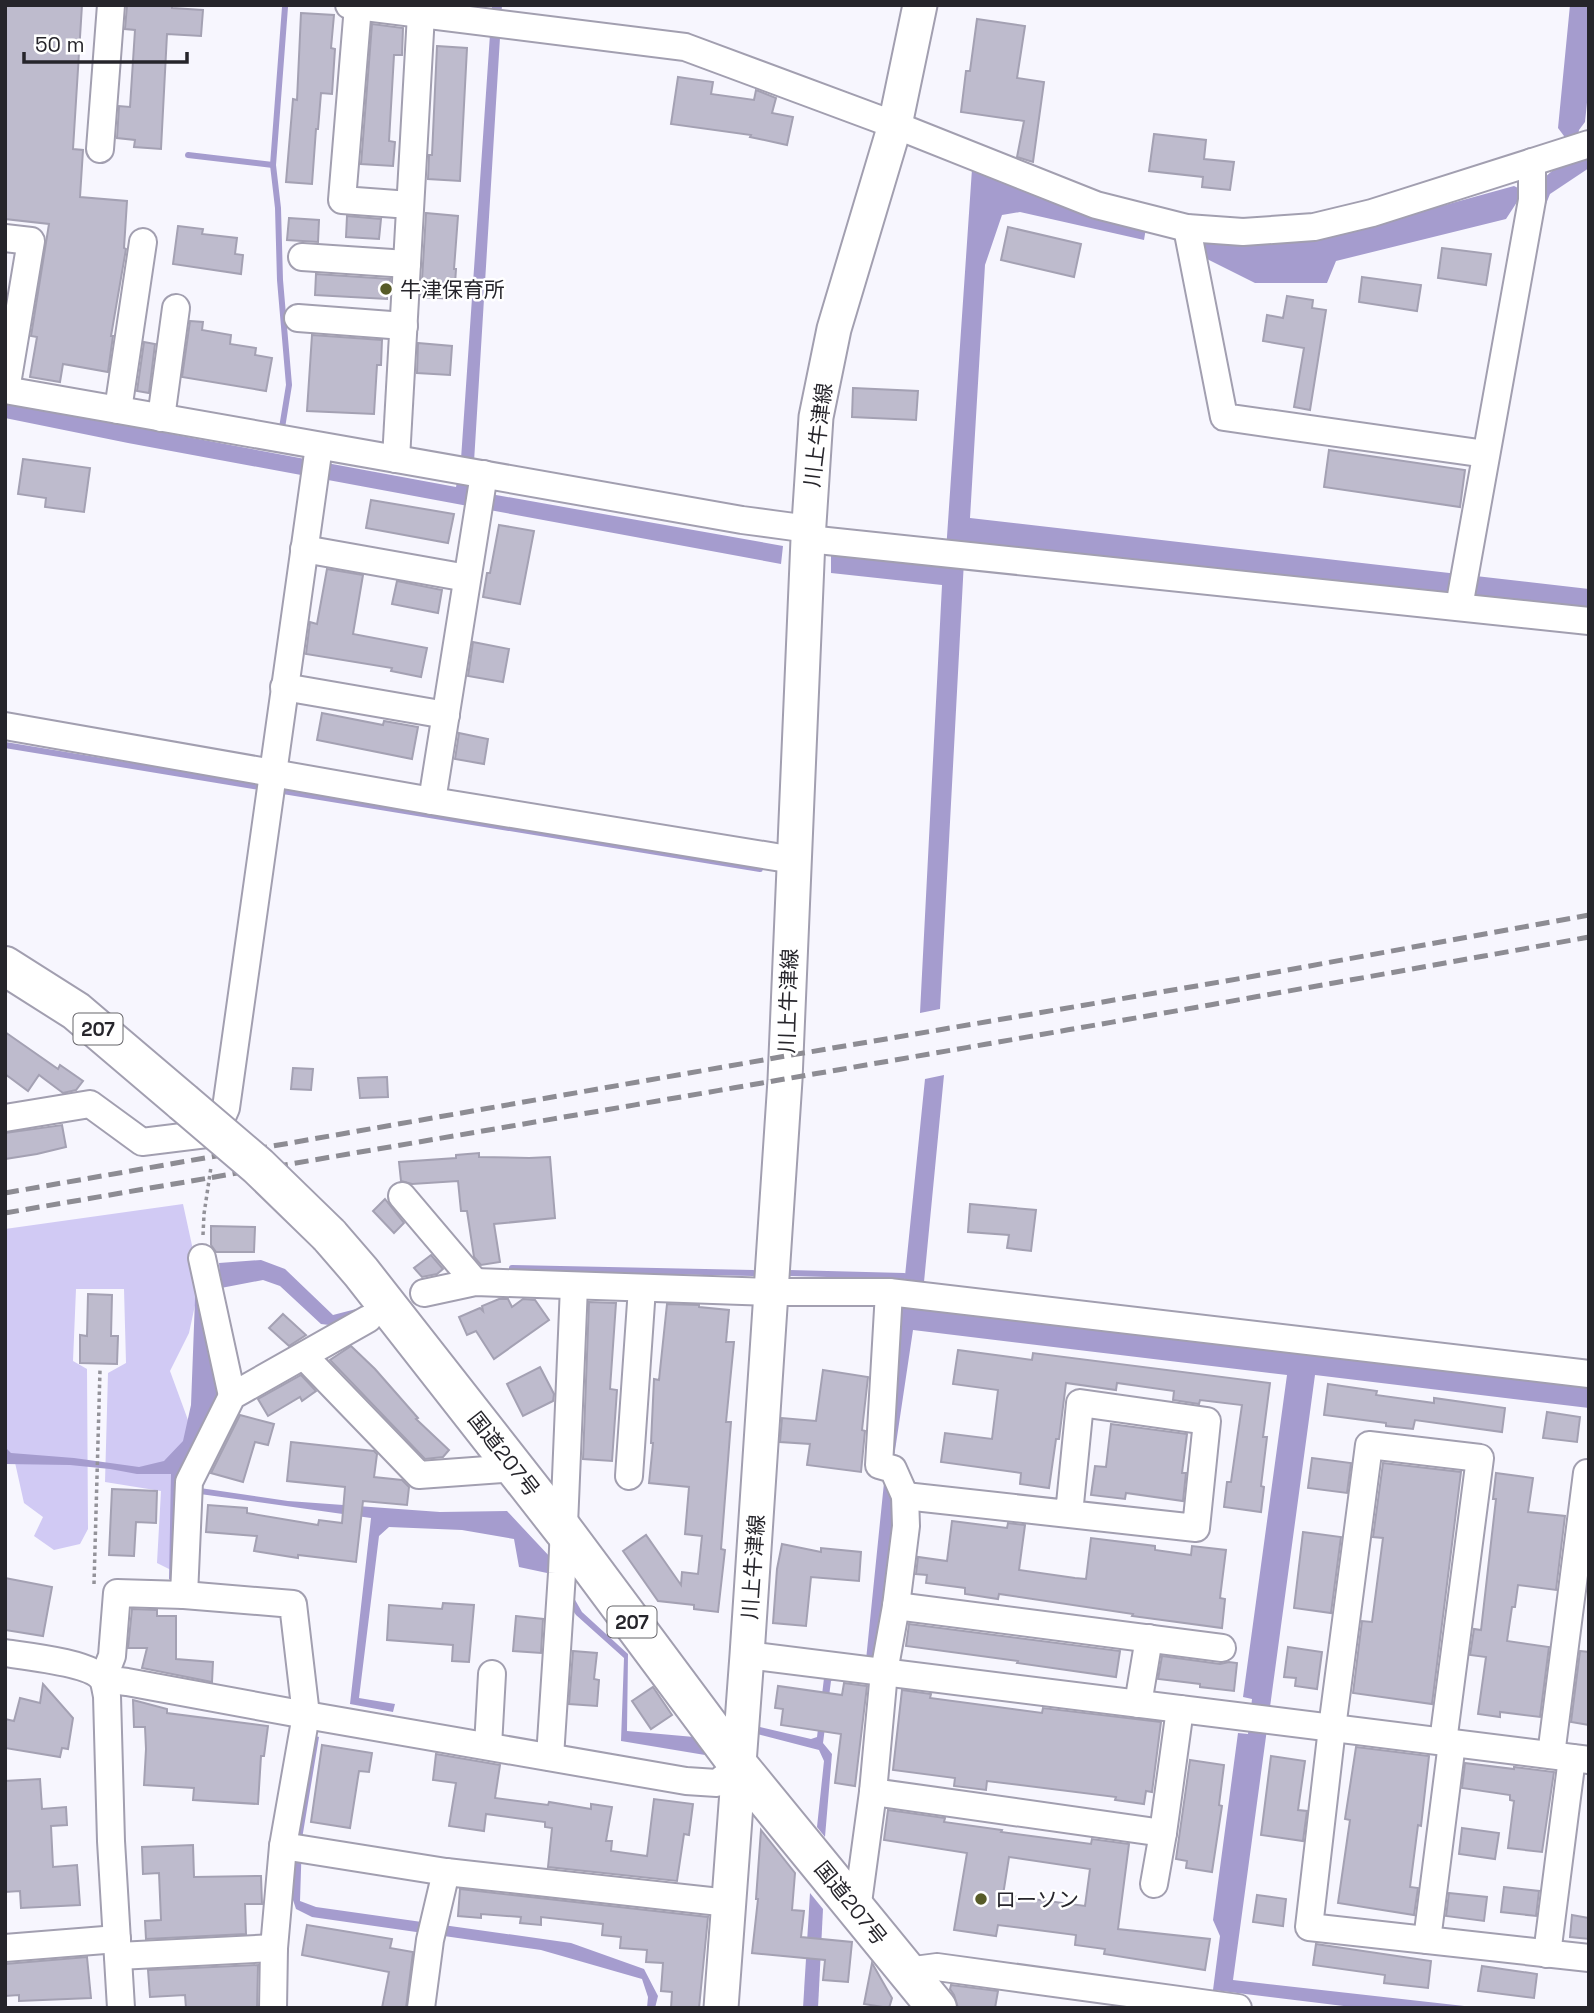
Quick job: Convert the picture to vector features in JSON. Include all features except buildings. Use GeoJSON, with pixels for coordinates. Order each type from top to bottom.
{"type":"FeatureCollection","features":[{"type":"Feature","properties":{"kind":"highway","name":"国道207号"},"geometry":{"type":"LineString","coordinates":[[5,966],[76,1011],[258,1167],[329,1235],[564,1531],[739,1766],[937,2008]]}},
{"type":"Feature","properties":{"kind":"main road","name":"川上牛津線"},"geometry":{"type":"LineString","coordinates":[[721,2008],[785,1068],[808,534],[816,417],[834,329],[895,125],[919,5]]}},
{"type":"Feature","properties":{"kind":"street"},"geometry":{"type":"LineString","coordinates":[[100,149],[111,5]]}},
{"type":"Feature","properties":{"kind":"street"},"geometry":{"type":"LineString","coordinates":[[410,205],[342,200],[354,6],[685,47],[895,125],[1096,205],[1187,228],[1243,232],[1314,227],[1538,174],[1584,145]]}},
{"type":"Feature","properties":{"kind":"street"},"geometry":{"type":"LineString","coordinates":[[396,459],[421,14]]}},
{"type":"Feature","properties":{"kind":"street"},"geometry":{"type":"LineString","coordinates":[[1459,607],[1538,174]]}},
{"type":"Feature","properties":{"kind":"street"},"geometry":{"type":"LineString","coordinates":[[1187,228],[1224,417],[1486,454]]}},
{"type":"Feature","properties":{"kind":"street"},"geometry":{"type":"LineString","coordinates":[[5,238],[31,241],[5,390],[742,520],[808,534],[938,552],[1589,621]]}},
{"type":"Feature","properties":{"kind":"street"},"geometry":{"type":"LineString","coordinates":[[118,410],[143,242]]}},
{"type":"Feature","properties":{"kind":"street"},"geometry":{"type":"LineString","coordinates":[[302,257],[407,264]]}},
{"type":"Feature","properties":{"kind":"street"},"geometry":{"type":"LineString","coordinates":[[161,418],[176,308]]}},
{"type":"Feature","properties":{"kind":"street"},"geometry":{"type":"LineString","coordinates":[[298,318],[404,326]]}},
{"type":"Feature","properties":{"kind":"street"},"geometry":{"type":"LineString","coordinates":[[5,1118],[90,1104],[142,1142],[215,1133],[226,1108],[319,446]]}},
{"type":"Feature","properties":{"kind":"street"},"geometry":{"type":"LineString","coordinates":[[432,801],[484,474]]}},
{"type":"Feature","properties":{"kind":"street"},"geometry":{"type":"LineString","coordinates":[[304,549],[467,578]]}},
{"type":"Feature","properties":{"kind":"street"},"geometry":{"type":"LineString","coordinates":[[284,687],[446,715]]}},
{"type":"Feature","properties":{"kind":"street"},"geometry":{"type":"LineString","coordinates":[[5,726],[271,786],[432,801],[794,860]]}},
{"type":"Feature","properties":{"kind":"street"},"geometry":{"type":"LineString","coordinates":[[402,1196],[475,1282]]}},
{"type":"Feature","properties":{"kind":"street"},"geometry":{"type":"LineString","coordinates":[[202,1258],[232,1396]]}},
{"type":"Feature","properties":{"kind":"street"},"geometry":{"type":"LineString","coordinates":[[424,1293],[475,1282],[771,1292],[889,1292],[1589,1374]]}},
{"type":"Feature","properties":{"kind":"street"},"geometry":{"type":"LineString","coordinates":[[550,1757],[564,1531],[574,1286]]}},
{"type":"Feature","properties":{"kind":"street"},"geometry":{"type":"LineString","coordinates":[[629,1476],[642,1288]]}},
{"type":"Feature","properties":{"kind":"street"},"geometry":{"type":"LineString","coordinates":[[857,1910],[873,1792],[884,1672],[906,1526],[905,1496],[893,1469],[878,1465],[889,1292]]}},
{"type":"Feature","properties":{"kind":"street"},"geometry":{"type":"LineString","coordinates":[[184,1595],[189,1482],[232,1396],[368,1319]]}},
{"type":"Feature","properties":{"kind":"street"},"geometry":{"type":"LineString","coordinates":[[304,1356],[419,1475],[515,1468]]}},
{"type":"Feature","properties":{"kind":"street"},"geometry":{"type":"LineString","coordinates":[[905,1496],[1196,1528],[1207,1421],[1080,1403],[1069,1514]]}},
{"type":"Feature","properties":{"kind":"street"},"geometry":{"type":"LineString","coordinates":[[1427,1940],[1480,1458],[1369,1445],[1309,1927],[1589,1958]]}},
{"type":"Feature","properties":{"kind":"street"},"geometry":{"type":"LineString","coordinates":[[1547,1954],[1571,1758],[1589,1473]]}},
{"type":"Feature","properties":{"kind":"street"},"geometry":{"type":"LineString","coordinates":[[121,2008],[111,1841],[107,1696],[103,1679],[112,1656],[117,1593],[184,1595],[293,1604],[306,1715],[296,1849],[274,1948],[273,2008]]}},
{"type":"Feature","properties":{"kind":"street"},"geometry":{"type":"LineString","coordinates":[[896,1606],[1222,1648]]}},
{"type":"Feature","properties":{"kind":"street"},"geometry":{"type":"LineString","coordinates":[[1138,1704],[1149,1638]]}},
{"type":"Feature","properties":{"kind":"street"},"geometry":{"type":"LineString","coordinates":[[5,1653],[80,1666],[103,1679],[686,1780],[717,1783],[739,1766]]}},
{"type":"Feature","properties":{"kind":"street"},"geometry":{"type":"LineString","coordinates":[[747,1655],[1571,1758]]}},
{"type":"Feature","properties":{"kind":"street"},"geometry":{"type":"LineString","coordinates":[[488,1746],[492,1674]]}},
{"type":"Feature","properties":{"kind":"street"},"geometry":{"type":"LineString","coordinates":[[1154,1884],[1164,1833],[1180,1709]]}},
{"type":"Feature","properties":{"kind":"street"},"geometry":{"type":"LineString","coordinates":[[873,1792],[1164,1833]]}},
{"type":"Feature","properties":{"kind":"street"},"geometry":{"type":"LineString","coordinates":[[296,1849],[446,1872],[729,1903]]}},
{"type":"Feature","properties":{"kind":"street"},"geometry":{"type":"LineString","coordinates":[[421,2008],[433,1930],[446,1872]]}},
{"type":"Feature","properties":{"kind":"street"},"geometry":{"type":"LineString","coordinates":[[5,1948],[274,1948]]}},
{"type":"Feature","properties":{"kind":"street"},"geometry":{"type":"LineString","coordinates":[[907,1971],[937,1967],[1206,2006],[1238,2008]]}},
{"type":"Feature","properties":{"kind":"path"},"geometry":{"type":"LineString","coordinates":[[202,1258],[204,1214],[215,1133]]}},
{"type":"Feature","properties":{"kind":"path"},"geometry":{"type":"LineString","coordinates":[[94,1588],[100,1370]]}},
{"type":"Feature","properties":{"kind":"shaded area"},"geometry":{"type":"Polygon","coordinates":[[[492,5],[502,5],[474,462],[468,490],[783,546],[781,564],[5,418],[5,403],[456,487],[461,459],[492,5]]]}},
{"type":"Feature","properties":{"kind":"shaded area"},"geometry":{"type":"Polygon","coordinates":[[[1570,5],[1589,5],[1589,83],[1585,122],[1579,130],[1574,159],[1589,155],[1589,168],[1550,194],[1540,219],[1541,190],[1519,199],[1506,219],[1336,261],[1327,283],[1255,283],[1201,256],[1204,241],[1253,244],[1314,241],[1514,186],[1522,190],[1544,178],[1560,164],[1564,136],[1558,128],[1570,5]]]}},
{"type":"Feature","properties":{"kind":"shaded area"},"geometry":{"type":"Polygon","coordinates":[[[972,169],[1146,228],[1144,240],[1020,212],[1002,215],[985,265],[970,518],[1589,589],[1589,608],[965,542],[940,1009],[920,1013],[942,585],[831,573],[831,555],[945,566],[972,169]]]}},
{"type":"Feature","properties":{"kind":"shaded area"},"geometry":{"type":"Polygon","coordinates":[[[944,1075],[924,1282],[914,1283],[911,1306],[1589,1388],[1589,1408],[1315,1375],[1233,1980],[1482,2008],[1360,2008],[1213,1990],[1220,1936],[1213,1920],[1238,1733],[1248,1734],[1252,1699],[1243,1697],[1287,1375],[913,1330],[890,1484],[897,1525],[876,1661],[831,1681],[823,1743],[832,1754],[825,1837],[817,1827],[824,1761],[819,1750],[757,1734],[756,1726],[811,1739],[817,1737],[824,1678],[866,1660],[925,1079],[944,1075]]]}},
{"type":"Feature","properties":{"kind":"shaded area"},"geometry":{"type":"Polygon","coordinates":[[[183,1204],[200,1282],[189,1333],[170,1371],[192,1431],[173,1571],[157,1563],[161,1491],[105,1482],[108,1373],[126,1363],[124,1289],[76,1289],[73,1361],[87,1369],[88,1529],[80,1544],[54,1550],[34,1536],[43,1517],[24,1503],[14,1458],[5,1450],[5,1229],[183,1204]]]}},
{"type":"Feature","properties":{"kind":"shaded area"},"geometry":{"type":"Polygon","coordinates":[[[261,1260],[285,1269],[333,1315],[356,1309],[358,1314],[337,1326],[321,1324],[280,1286],[263,1280],[221,1288],[219,1263],[261,1260]]]}},
{"type":"Feature","properties":{"kind":"shaded area"},"geometry":{"type":"Polygon","coordinates":[[[196,1273],[219,1390],[175,1580],[169,1579],[171,1474],[137,1474],[70,1465],[5,1464],[5,1447],[11,1453],[139,1467],[164,1461],[183,1441],[191,1405],[196,1273]]]}},
{"type":"Feature","properties":{"kind":"shaded area"},"geometry":{"type":"Polygon","coordinates":[[[200,1488],[288,1501],[440,1512],[507,1511],[551,1558],[582,1612],[628,1654],[627,1731],[694,1737],[705,1755],[621,1741],[624,1658],[576,1615],[547,1573],[519,1567],[514,1539],[462,1530],[389,1527],[379,1536],[359,1698],[395,1704],[393,1712],[350,1704],[371,1518],[200,1494],[200,1488]]]}},
{"type":"Feature","properties":{"kind":"shaded area"},"geometry":{"type":"Polygon","coordinates":[[[316,1736],[319,1737],[302,1839],[300,1901],[316,1907],[571,1943],[644,1969],[658,1996],[655,2008],[647,2008],[648,1997],[642,1979],[541,1950],[312,1917],[296,1909],[292,1897],[297,1830],[316,1736]]]}},
{"type":"Feature","properties":{"kind":"shaded area"},"geometry":{"type":"Polygon","coordinates":[[[810,1893],[823,1909],[818,2008],[803,2008],[810,1893]]]}},
{"type":"Feature","properties":{"kind":"waterway"},"geometry":{"type":"LineString","coordinates":[[281,434],[289,385],[273,165],[285,7]]}},
{"type":"Feature","properties":{"kind":"waterway"},"geometry":{"type":"LineString","coordinates":[[188,155],[273,165]]}},
{"type":"Feature","properties":{"kind":"waterway"},"geometry":{"type":"LineString","coordinates":[[5,745],[266,788]]}},
{"type":"Feature","properties":{"kind":"waterway"},"geometry":{"type":"LineString","coordinates":[[277,790],[760,869]]}},
{"type":"Feature","properties":{"kind":"waterway"},"geometry":{"type":"LineString","coordinates":[[512,1268],[753,1273]]}},
{"type":"Feature","properties":{"kind":"waterway"},"geometry":{"type":"LineString","coordinates":[[789,1273],[904,1276]]}},
{"type":"Feature","properties":{"kind":"railway"},"geometry":{"type":"LineString","coordinates":[[5,1193],[1249,977],[1589,915]]}},
{"type":"Feature","properties":{"kind":"railway"},"geometry":{"type":"LineString","coordinates":[[5,1213],[995,1043],[1589,937]]}},
{"type":"Feature","properties":{"kind":"place","name":"牛津保育所"},"geometry":{"type":"Point","coordinates":[386,289]}},
{"type":"Feature","properties":{"kind":"place","name":"ローソン"},"geometry":{"type":"Point","coordinates":[981,1899]}}]}
